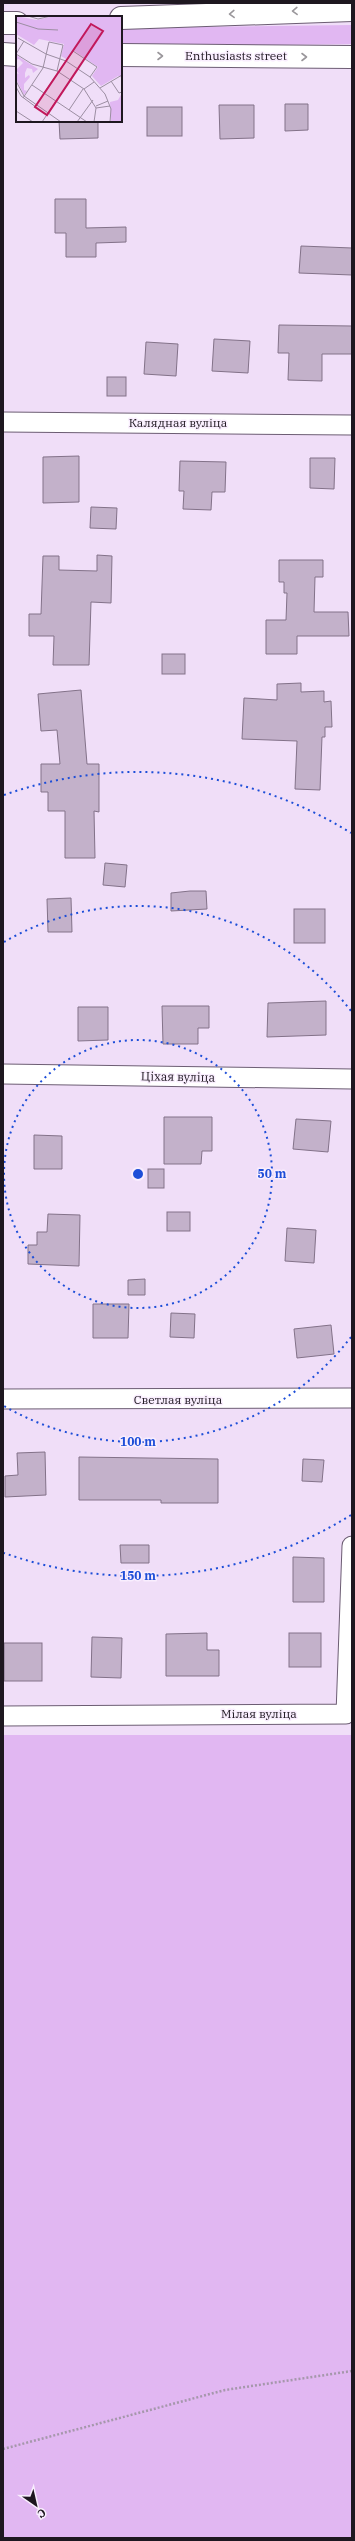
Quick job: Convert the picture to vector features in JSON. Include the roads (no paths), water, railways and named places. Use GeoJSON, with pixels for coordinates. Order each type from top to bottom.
{"type":"FeatureCollection","features":[{"type":"Feature","properties":{"kind":"street"},"geometry":{"type":"LineString","coordinates":[[122,18],[352,10]]}},
{"type":"Feature","properties":{"kind":"street"},"geometry":{"type":"LineString","coordinates":[[3,23],[16,22]]}},
{"type":"Feature","properties":{"kind":"street"},"geometry":{"type":"LineString","coordinates":[[3,54],[16,55]]}},
{"type":"Feature","properties":{"kind":"street","name":"Enthusiasts street"},"geometry":{"type":"LineString","coordinates":[[122,55],[352,57]]}},
{"type":"Feature","properties":{"kind":"street","name":"Калядная вуліца"},"geometry":{"type":"LineString","coordinates":[[3,422],[352,425]]}},
{"type":"Feature","properties":{"kind":"street","name":"Ціхая вуліца"},"geometry":{"type":"LineString","coordinates":[[3,1074],[352,1079]]}},
{"type":"Feature","properties":{"kind":"street","name":"Светлая вуліца"},"geometry":{"type":"LineString","coordinates":[[3,1399],[352,1398]]}},
{"type":"Feature","properties":{"kind":"street","name":"Мілая вуліца"},"geometry":{"type":"LineString","coordinates":[[3,1716],[346,1714],[352,1546]]}}]}
